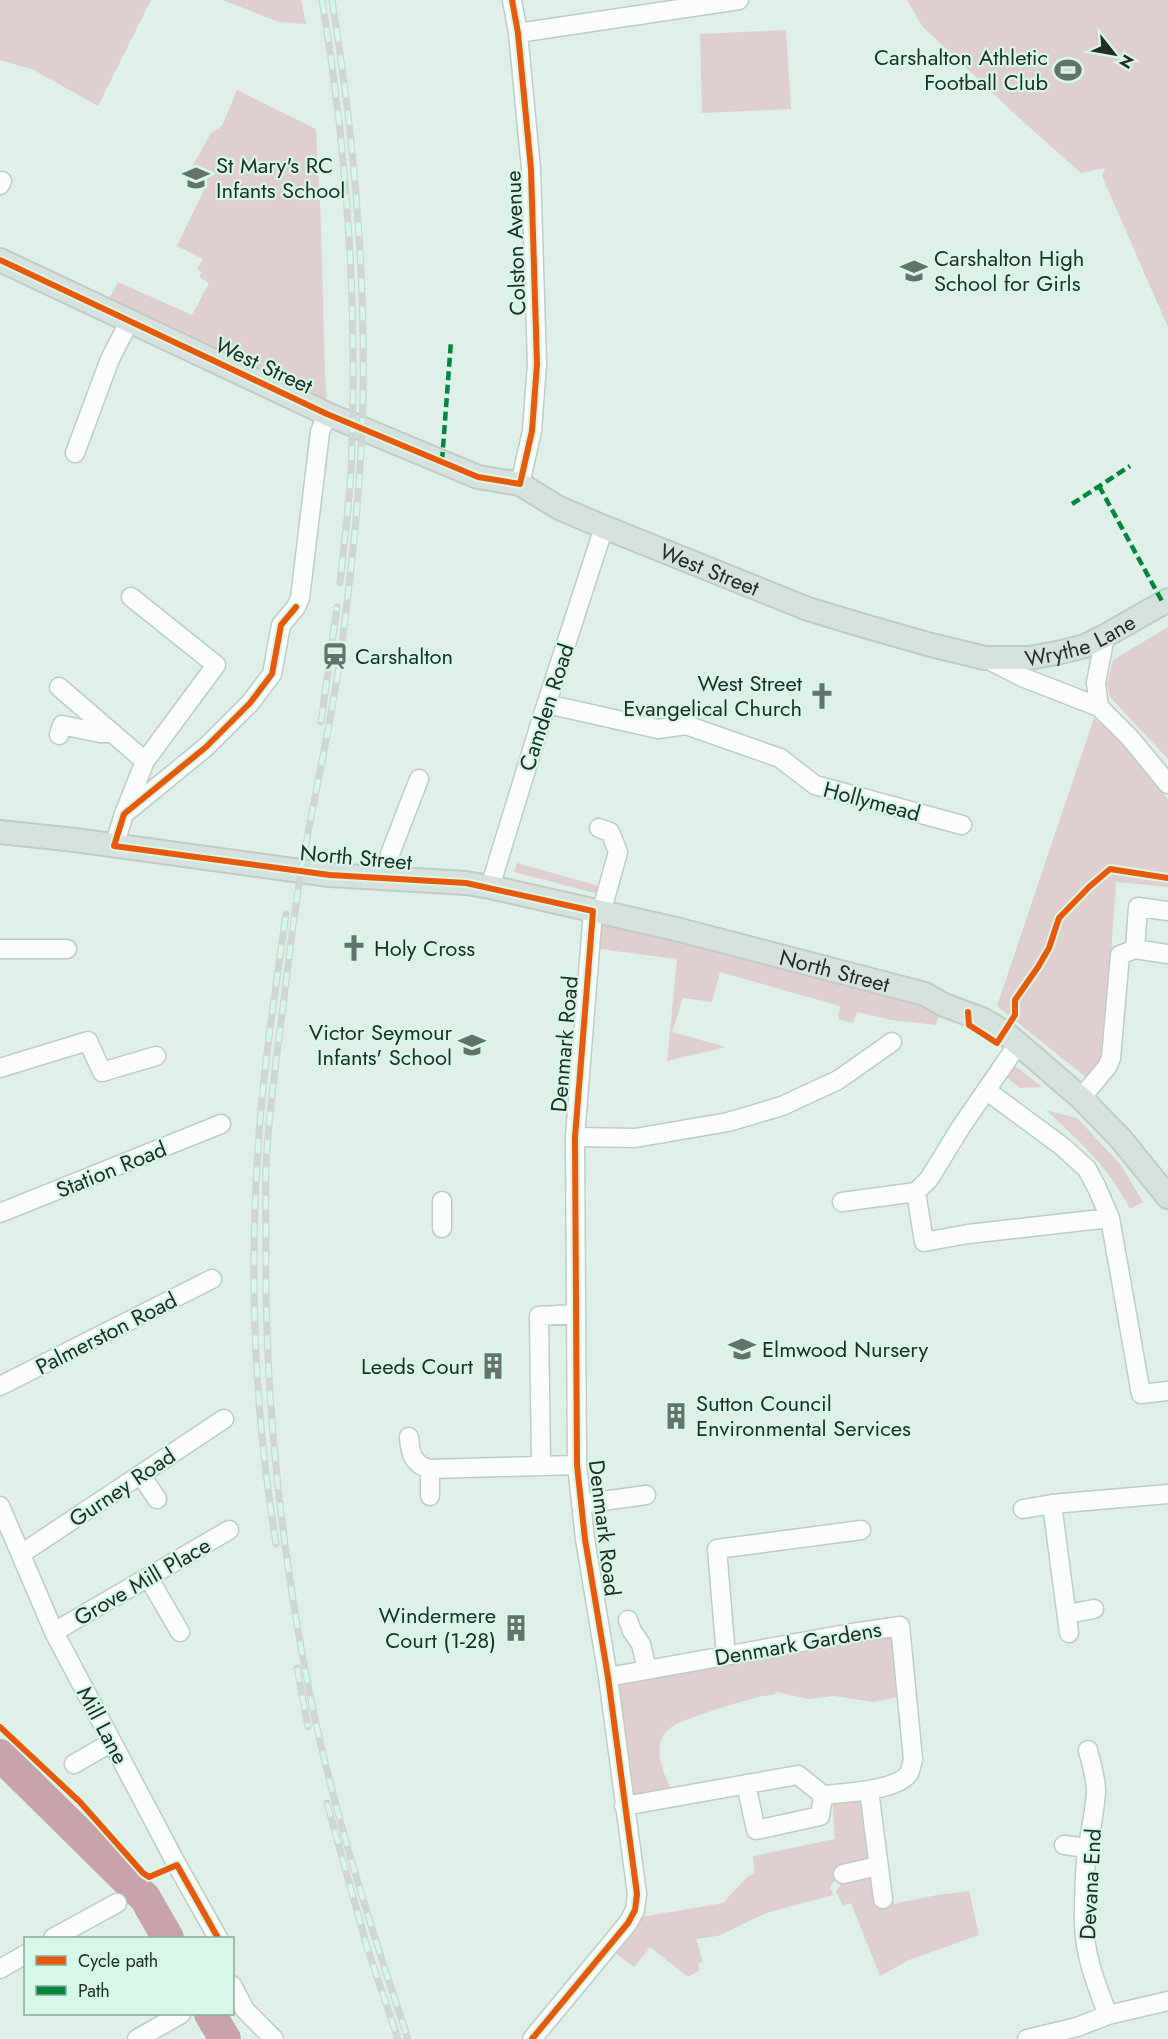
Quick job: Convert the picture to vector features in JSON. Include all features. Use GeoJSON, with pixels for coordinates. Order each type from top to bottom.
{"type":"FeatureCollection","features":[{"type":"Feature","properties":{"kind":"main road","name":"West Street"},"geometry":{"type":"LineString","coordinates":[[0,260],[327,414],[478,477],[520,484],[559,508],[808,609],[931,645],[985,658]]}},
{"type":"Feature","properties":{"kind":"main road","name":"Wrythe Lane"},"geometry":{"type":"LineString","coordinates":[[985,658],[1044,656],[1074,649],[1105,636],[1168,600]]}},
{"type":"Feature","properties":{"kind":"main road","name":"North Street"},"geometry":{"type":"LineString","coordinates":[[0,832],[330,876],[466,883],[490,887],[676,929],[925,993],[944,1005],[982,1018],[1018,1044],[1081,1098],[1120,1138],[1168,1197]]}},
{"type":"Feature","properties":{"kind":"street","name":"Colston Avenue"},"geometry":{"type":"LineString","coordinates":[[512,0],[518,33],[531,169],[537,364],[532,431],[520,484]]}},
{"type":"Feature","properties":{"kind":"street"},"geometry":{"type":"LineString","coordinates":[[518,33],[739,0]]}},
{"type":"Feature","properties":{"kind":"street"},"geometry":{"type":"LineString","coordinates":[[75,453],[110,359],[129,322]]}},
{"type":"Feature","properties":{"kind":"street"},"geometry":{"type":"LineString","coordinates":[[124,814],[206,747],[250,703],[273,674],[281,625],[296,607],[300,598],[320,432],[327,414]]}},
{"type":"Feature","properties":{"kind":"street","name":"Camden Road"},"geometry":{"type":"LineString","coordinates":[[490,887],[604,527]]}},
{"type":"Feature","properties":{"kind":"street"},"geometry":{"type":"LineString","coordinates":[[114,846],[124,814],[146,761],[216,665],[131,597]]}},
{"type":"Feature","properties":{"kind":"street"},"geometry":{"type":"LineString","coordinates":[[1099,706],[1096,683],[1105,636]]}},
{"type":"Feature","properties":{"kind":"street","name":"West Street"},"geometry":{"type":"LineString","coordinates":[[985,658],[1022,677],[1099,706],[1131,738],[1168,784]]}},
{"type":"Feature","properties":{"kind":"street"},"geometry":{"type":"LineString","coordinates":[[59,687],[146,761]]}},
{"type":"Feature","properties":{"kind":"street","name":"Hollymead"},"geometry":{"type":"LineString","coordinates":[[547,704],[658,729],[686,725],[780,758],[815,785],[962,825]]}},
{"type":"Feature","properties":{"kind":"street"},"geometry":{"type":"LineString","coordinates":[[59,735],[62,725],[100,733],[113,733]]}},
{"type":"Feature","properties":{"kind":"street"},"geometry":{"type":"LineString","coordinates":[[388,879],[390,854],[419,779]]}},
{"type":"Feature","properties":{"kind":"street","name":"Denmark Road"},"geometry":{"type":"LineString","coordinates":[[532,2039],[628,1923],[635,1910],[637,1894],[577,1465],[574,1137],[597,912],[618,852],[610,832],[599,828]]}},
{"type":"Feature","properties":{"kind":"street"},"geometry":{"type":"LineString","coordinates":[[1135,949],[1138,907],[1168,911]]}},
{"type":"Feature","properties":{"kind":"street"},"geometry":{"type":"LineString","coordinates":[[0,949],[67,949]]}},
{"type":"Feature","properties":{"kind":"street"},"geometry":{"type":"LineString","coordinates":[[1081,1098],[1107,1067],[1111,1058],[1120,955],[1135,949],[1168,954]]}},
{"type":"Feature","properties":{"kind":"street"},"geometry":{"type":"LineString","coordinates":[[0,1068],[75,1043],[88,1041],[102,1072],[156,1056]]}},
{"type":"Feature","properties":{"kind":"street"},"geometry":{"type":"LineString","coordinates":[[574,1137],[635,1138],[728,1122],[782,1106],[838,1080],[892,1042]]}},
{"type":"Feature","properties":{"kind":"street"},"geometry":{"type":"LineString","coordinates":[[842,1202],[916,1192],[929,1179],[1018,1044]]}},
{"type":"Feature","properties":{"kind":"street"},"geometry":{"type":"LineString","coordinates":[[986,1090],[1063,1147],[1087,1169],[1110,1218],[1141,1395],[1168,1391]]}},
{"type":"Feature","properties":{"kind":"street","name":"Station Road"},"geometry":{"type":"LineString","coordinates":[[0,1213],[221,1124]]}},
{"type":"Feature","properties":{"kind":"street"},"geometry":{"type":"LineString","coordinates":[[916,1192],[924,1242],[968,1234],[1110,1218]]}},
{"type":"Feature","properties":{"kind":"street"},"geometry":{"type":"LineString","coordinates":[[442,1200],[442,1228]]}},
{"type":"Feature","properties":{"kind":"street","name":"Palmerston Road"},"geometry":{"type":"LineString","coordinates":[[0,1386],[212,1279]]}},
{"type":"Feature","properties":{"kind":"street"},"geometry":{"type":"LineString","coordinates":[[541,1465],[539,1316],[576,1314]]}},
{"type":"Feature","properties":{"kind":"street","name":"Gurney Road"},"geometry":{"type":"LineString","coordinates":[[21,1554],[224,1419]]}},
{"type":"Feature","properties":{"kind":"street"},"geometry":{"type":"LineString","coordinates":[[409,1437],[412,1457],[423,1467],[430,1469],[577,1465]]}},
{"type":"Feature","properties":{"kind":"street"},"geometry":{"type":"LineString","coordinates":[[430,1469],[430,1496]]}},
{"type":"Feature","properties":{"kind":"street"},"geometry":{"type":"LineString","coordinates":[[141,1475],[158,1499]]}},
{"type":"Feature","properties":{"kind":"street"},"geometry":{"type":"LineString","coordinates":[[1023,1509],[1052,1504],[1168,1494]]}},
{"type":"Feature","properties":{"kind":"street"},"geometry":{"type":"LineString","coordinates":[[581,1504],[646,1495]]}},
{"type":"Feature","properties":{"kind":"street"},"geometry":{"type":"LineString","coordinates":[[1052,1504],[1069,1633]]}},
{"type":"Feature","properties":{"kind":"street","name":"Mill Lane"},"geometry":{"type":"LineString","coordinates":[[0,1506],[54,1632],[217,1937]]}},
{"type":"Feature","properties":{"kind":"street","name":"Grove Mill Place"},"geometry":{"type":"LineString","coordinates":[[54,1632],[229,1530]]}},
{"type":"Feature","properties":{"kind":"street"},"geometry":{"type":"LineString","coordinates":[[726,1656],[717,1549],[861,1530]]}},
{"type":"Feature","properties":{"kind":"street"},"geometry":{"type":"LineString","coordinates":[[148,1577],[180,1632]]}},
{"type":"Feature","properties":{"kind":"street"},"geometry":{"type":"LineString","coordinates":[[1067,1614],[1094,1610]]}},
{"type":"Feature","properties":{"kind":"street"},"geometry":{"type":"LineString","coordinates":[[628,1620],[641,1644],[647,1670]]}},
{"type":"Feature","properties":{"kind":"street","name":"Denmark Gardens"},"geometry":{"type":"LineString","coordinates":[[608,1677],[900,1626],[913,1759],[909,1773],[898,1781],[868,1790],[823,1795]]}},
{"type":"Feature","properties":{"kind":"street"},"geometry":{"type":"LineString","coordinates":[[74,1764],[112,1742]]}},
{"type":"Feature","properties":{"kind":"street","name":"Devana End"},"geometry":{"type":"LineString","coordinates":[[1088,1750],[1096,1790],[1093,1824],[1087,1848],[1084,1921],[1086,1948],[1108,2015]]}},
{"type":"Feature","properties":{"kind":"street"},"geometry":{"type":"LineString","coordinates":[[624,1806],[747,1784],[798,1775],[823,1795],[820,1816],[756,1830],[747,1784]]}},
{"type":"Feature","properties":{"kind":"street"},"geometry":{"type":"LineString","coordinates":[[868,1790],[883,1899]]}},
{"type":"Feature","properties":{"kind":"street"},"geometry":{"type":"LineString","coordinates":[[1064,1845],[1087,1848]]}},
{"type":"Feature","properties":{"kind":"street"},"geometry":{"type":"LineString","coordinates":[[843,1874],[878,1866]]}},
{"type":"Feature","properties":{"kind":"street"},"geometry":{"type":"LineString","coordinates":[[55,1937],[117,1903]]}},
{"type":"Feature","properties":{"kind":"street"},"geometry":{"type":"LineString","coordinates":[[0,1969],[24,1955]]}},
{"type":"Feature","properties":{"kind":"street"},"geometry":{"type":"LineString","coordinates":[[234,1989],[245,2010],[269,2038]]}},
{"type":"Feature","properties":{"kind":"street"},"geometry":{"type":"LineString","coordinates":[[1028,2039],[1079,2033],[1108,2015],[1168,2001]]}},
{"type":"Feature","properties":{"kind":"street"},"geometry":{"type":"LineString","coordinates":[[137,2039],[178,2015]]}},
{"type":"Feature","properties":{"kind":"shaded area"},"geometry":{"type":"Polygon","coordinates":[[[0,0],[151,0],[98,106],[34,70],[0,60],[0,0]]]}},
{"type":"Feature","properties":{"kind":"shaded area"},"geometry":{"type":"Polygon","coordinates":[[[223,0],[301,0],[306,24],[279,22],[223,0]]]}},
{"type":"Feature","properties":{"kind":"shaded area","name":"Carshalton Athletic Football Club"},"geometry":{"type":"Polygon","coordinates":[[[907,0],[1168,0],[1168,327],[1102,176],[1105,168],[1081,173],[922,26],[907,0]]]}},
{"type":"Feature","properties":{"kind":"shaded area"},"geometry":{"type":"Polygon","coordinates":[[[786,30],[791,109],[702,113],[700,34],[786,30]]]}},
{"type":"Feature","properties":{"kind":"shaded area"},"geometry":{"type":"Polygon","coordinates":[[[237,90],[316,129],[327,404],[105,306],[118,282],[192,315],[209,283],[199,277],[202,272],[197,269],[203,259],[177,246],[204,190],[185,180],[211,133],[222,126],[237,90]]]}},
{"type":"Feature","properties":{"kind":"shaded area"},"geometry":{"type":"Polygon","coordinates":[[[1168,627],[1168,759],[1110,697],[1107,684],[1113,660],[1168,627]]]}},
{"type":"Feature","properties":{"kind":"shaded area"},"geometry":{"type":"Polygon","coordinates":[[[1094,718],[1135,754],[1168,800],[1168,887],[1116,882],[1104,1058],[1087,1078],[997,1006],[1094,718]]]}},
{"type":"Feature","properties":{"kind":"shaded area"},"geometry":{"type":"Polygon","coordinates":[[[517,863],[602,887],[599,894],[514,872],[517,863]]]}},
{"type":"Feature","properties":{"kind":"shaded area"},"geometry":{"type":"Polygon","coordinates":[[[593,911],[942,1006],[936,1025],[891,1020],[857,1012],[853,1023],[838,1019],[840,1006],[720,972],[712,1002],[683,998],[672,1032],[726,1047],[667,1061],[677,959],[592,948],[593,911]]]}},
{"type":"Feature","properties":{"kind":"shaded area"},"geometry":{"type":"Polygon","coordinates":[[[1009,1061],[1042,1087],[1020,1088],[1000,1072],[1009,1061]]]}},
{"type":"Feature","properties":{"kind":"shaded area"},"geometry":{"type":"Polygon","coordinates":[[[1046,1110],[1077,1118],[1121,1165],[1143,1202],[1130,1209],[1103,1167],[1046,1110]]]}},
{"type":"Feature","properties":{"kind":"shaded area"},"geometry":{"type":"Polygon","coordinates":[[[898,1631],[903,1696],[873,1702],[834,1696],[809,1699],[776,1692],[773,1695],[762,1696],[693,1717],[670,1728],[664,1734],[661,1742],[659,1751],[661,1764],[673,1794],[628,1802],[612,1680],[898,1631]]]}},
{"type":"Feature","properties":{"kind":"shaded area"},"geometry":{"type":"Polygon","coordinates":[[[866,1793],[875,1864],[841,1872],[830,1887],[833,1895],[766,1913],[718,1936],[696,1939],[703,1961],[698,1964],[700,1970],[688,1977],[650,1947],[634,1967],[611,1950],[641,1917],[723,1903],[747,1877],[755,1873],[753,1856],[835,1839],[832,1796],[866,1793]]]}},
{"type":"Feature","properties":{"kind":"shaded area"},"geometry":{"type":"Polygon","coordinates":[[[875,1870],[880,1900],[892,1897],[894,1904],[969,1891],[979,1935],[909,1960],[880,1976],[851,1903],[843,1906],[836,1891],[846,1877],[875,1870]]]}},
{"type":"Feature","properties":{"kind":"waterway"},"geometry":{"type":"LineString","coordinates":[[0,1755],[145,1898],[167,1937]]}},
{"type":"Feature","properties":{"kind":"waterway"},"geometry":{"type":"LineString","coordinates":[[211,2015],[225,2039]]}},
{"type":"Feature","properties":{"kind":"railway"},"geometry":{"type":"LineString","coordinates":[[322,0],[344,175],[352,293],[351,470],[340,583]]}},
{"type":"Feature","properties":{"kind":"railway"},"geometry":{"type":"LineString","coordinates":[[332,0],[352,147],[360,245],[363,343],[361,457],[353,554],[341,651],[298,891],[271,1102],[266,1182],[268,1356],[284,1534],[313,1710],[344,1835],[408,2039]]}},
{"type":"Feature","properties":{"kind":"railway"},"geometry":{"type":"LineString","coordinates":[[321,722],[337,607]]}},
{"type":"Feature","properties":{"kind":"railway"},"geometry":{"type":"LineString","coordinates":[[276,1544],[259,1397],[254,1248],[255,1198],[263,1090],[286,914]]}},
{"type":"Feature","properties":{"kind":"railway"},"geometry":{"type":"LineString","coordinates":[[297,1668],[308,1727]]}},
{"type":"Feature","properties":{"kind":"railway"},"geometry":{"type":"LineString","coordinates":[[327,1803],[367,1947],[398,2039]]}},
{"type":"Feature","properties":{"kind":"marked path"},"geometry":{"type":"LineString","coordinates":[[442,461],[451,341]]}},
{"type":"Feature","properties":{"kind":"marked path"},"geometry":{"type":"LineString","coordinates":[[1072,504],[1130,466]]}},
{"type":"Feature","properties":{"kind":"marked path"},"geometry":{"type":"LineString","coordinates":[[1099,486],[1163,603]]}},
{"type":"Feature","properties":{"kind":"cycle path"},"geometry":{"type":"LineString","coordinates":[[0,260],[327,414],[478,477],[520,484],[532,431],[537,364],[531,169],[518,33],[512,0]]}},
{"type":"Feature","properties":{"kind":"cycle path"},"geometry":{"type":"LineString","coordinates":[[296,607],[281,625],[272,674],[250,703],[206,747],[124,814],[114,846],[330,875],[466,883],[593,911],[575,1137],[577,1465],[585,1539],[608,1677],[637,1894],[635,1910],[628,1923],[532,2039]]}},
{"type":"Feature","properties":{"kind":"cycle path"},"geometry":{"type":"LineString","coordinates":[[968,1012],[969,1025],[997,1043],[1015,1015],[1015,1000],[1049,948],[1059,918],[1089,887],[1110,869],[1168,878]]}},
{"type":"Feature","properties":{"kind":"cycle path"},"geometry":{"type":"LineString","coordinates":[[0,1727],[80,1802],[143,1873],[149,1877],[177,1865],[217,1937]]}},
{"type":"Feature","properties":{"kind":"place","name":"Carshalton Athletic Football Club"},"geometry":{"type":"Point","coordinates":[1068,70]}},
{"type":"Feature","properties":{"kind":"place","name":"St Mary's RC Infants School"},"geometry":{"type":"Point","coordinates":[196,178]}},
{"type":"Feature","properties":{"kind":"place","name":"Carshalton High School for Girls"},"geometry":{"type":"Point","coordinates":[914,271]}},
{"type":"Feature","properties":{"kind":"place","name":"Carshalton"},"geometry":{"type":"Point","coordinates":[335,656]}},
{"type":"Feature","properties":{"kind":"place","name":"West Street Evangelical Church"},"geometry":{"type":"Point","coordinates":[822,696]}},
{"type":"Feature","properties":{"kind":"place","name":"Holy Cross"},"geometry":{"type":"Point","coordinates":[354,948]}},
{"type":"Feature","properties":{"kind":"place","name":"Victor Seymour Infants' School"},"geometry":{"type":"Point","coordinates":[472,1045]}},
{"type":"Feature","properties":{"kind":"place","name":"Elmwood Nursery"},"geometry":{"type":"Point","coordinates":[742,1349]}},
{"type":"Feature","properties":{"kind":"place","name":"Leeds Court"},"geometry":{"type":"Point","coordinates":[493,1366]}},
{"type":"Feature","properties":{"kind":"place","name":"Sutton Council Environmental Services"},"geometry":{"type":"Point","coordinates":[676,1416]}},
{"type":"Feature","properties":{"kind":"place","name":"Windermere Court (1-28)"},"geometry":{"type":"Point","coordinates":[516,1628]}}]}
